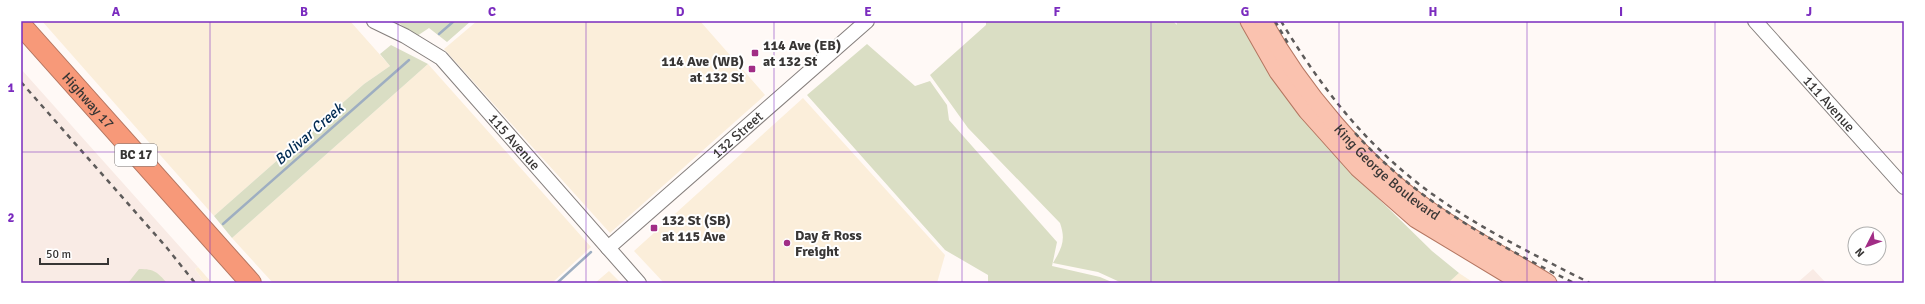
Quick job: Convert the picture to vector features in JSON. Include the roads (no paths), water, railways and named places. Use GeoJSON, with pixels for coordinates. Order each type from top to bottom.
{"type":"FeatureCollection","features":[{"type":"Feature","properties":{"kind":"highway","name":"Highway 17"},"geometry":{"type":"LineString","coordinates":[[21,25],[251,283]]}},
{"type":"Feature","properties":{"kind":"highway","name":"Highway 17"},"geometry":{"type":"LineString","coordinates":[[21,43],[235,283]]}},
{"type":"Feature","properties":{"kind":"main road","name":"King George Boulevard"},"geometry":{"type":"LineString","coordinates":[[1249,21],[1278,72],[1307,111],[1358,168],[1416,219],[1522,283]]}},
{"type":"Feature","properties":{"kind":"main road","name":"King George Boulevard"},"geometry":{"type":"LineString","coordinates":[[1263,21],[1317,102],[1344,133],[1393,181],[1426,208],[1548,283]]}},
{"type":"Feature","properties":{"kind":"street","name":"115 Avenue"},"geometry":{"type":"LineString","coordinates":[[374,21],[405,36],[441,58],[639,283]]}},
{"type":"Feature","properties":{"kind":"street","name":"132 Street"},"geometry":{"type":"LineString","coordinates":[[608,248],[867,21]]}},
{"type":"Feature","properties":{"kind":"street","name":"111 Avenue"},"geometry":{"type":"LineString","coordinates":[[1755,21],[1904,187]]}},
{"type":"Feature","properties":{"kind":"waterway","name":"Bolivar Creek"},"geometry":{"type":"LineString","coordinates":[[439,34],[454,21]]}},
{"type":"Feature","properties":{"kind":"waterway","name":"Bolivar Creek"},"geometry":{"type":"LineString","coordinates":[[223,224],[409,60]]}},
{"type":"Feature","properties":{"kind":"waterway"},"geometry":{"type":"LineString","coordinates":[[557,283],[591,252]]}},
{"type":"Feature","properties":{"kind":"railway"},"geometry":{"type":"LineString","coordinates":[[1275,21],[1289,45]]}},
{"type":"Feature","properties":{"kind":"railway"},"geometry":{"type":"LineString","coordinates":[[1281,21],[1333,98],[1363,133],[1396,165],[1418,183],[1465,216],[1514,244],[1590,283]]}},
{"type":"Feature","properties":{"kind":"railway"},"geometry":{"type":"LineString","coordinates":[[21,82],[167,248],[195,283]]}},
{"type":"Feature","properties":{"kind":"railway"},"geometry":{"type":"LineString","coordinates":[[1355,133],[1378,157],[1429,199],[1486,236],[1574,283]]}},
{"type":"Feature","properties":{"kind":"place","name":"114 Ave (EB) at 132 St"},"geometry":{"type":"Point","coordinates":[755,53]}},
{"type":"Feature","properties":{"kind":"place","name":"114 Ave (WB) at 132 St"},"geometry":{"type":"Point","coordinates":[752,69]}},
{"type":"Feature","properties":{"kind":"place","name":"132 St (SB) at 115 Ave"},"geometry":{"type":"Point","coordinates":[654,228]}},
{"type":"Feature","properties":{"kind":"place","name":"Day & Ross Freight"},"geometry":{"type":"Point","coordinates":[787,243]}}]}
